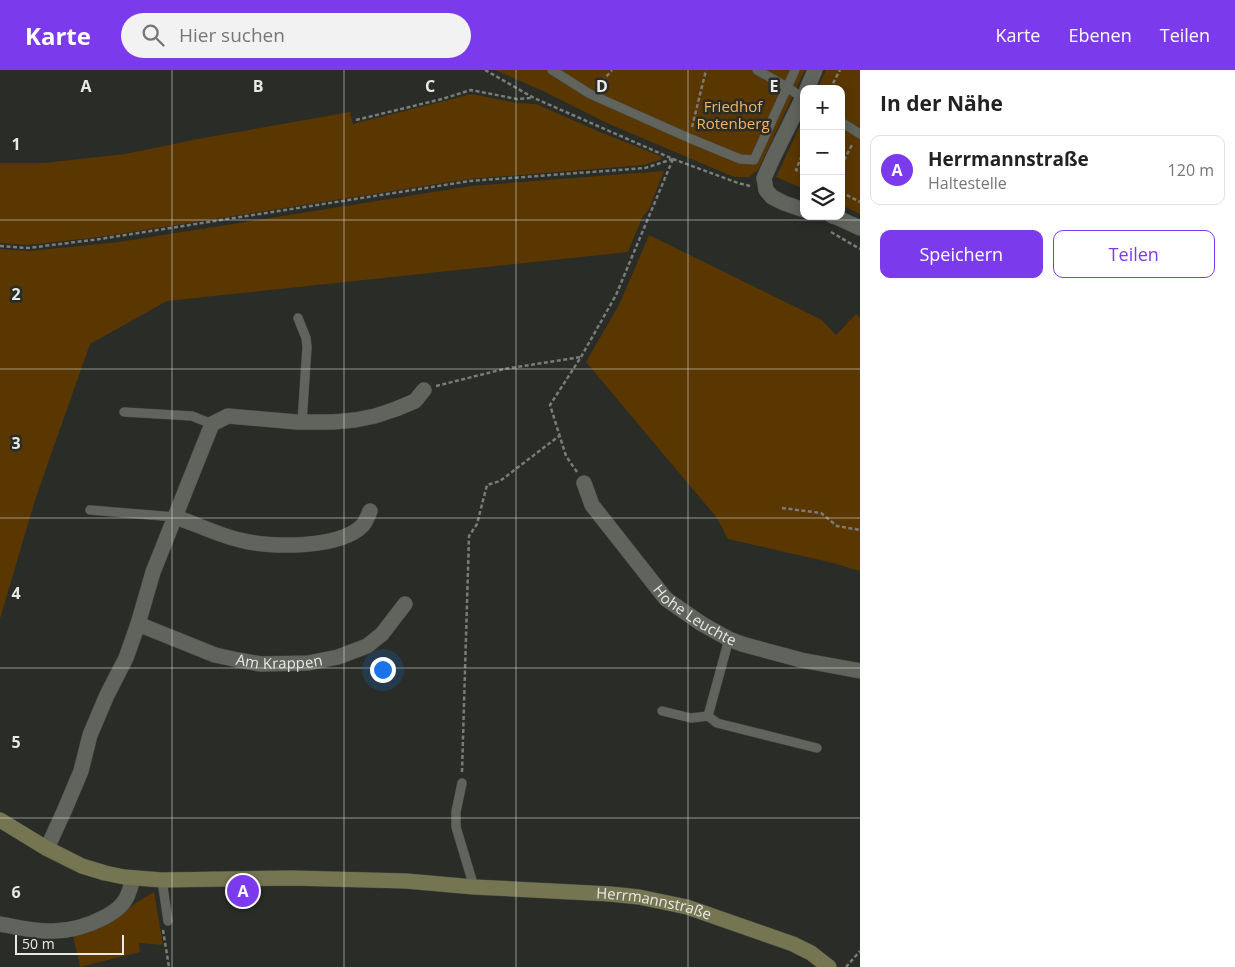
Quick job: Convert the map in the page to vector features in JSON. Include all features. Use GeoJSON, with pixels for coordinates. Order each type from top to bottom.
{"type":"FeatureCollection","features":[{"type":"Feature","properties":{"kind":"street"},"geometry":{"type":"LineString","coordinates":[[808,85],[815,70]]}},
{"type":"Feature","properties":{"kind":"street"},"geometry":{"type":"LineString","coordinates":[[800,103],[764,178],[766,190],[772,197],[800,209]]}},
{"type":"Feature","properties":{"kind":"street"},"geometry":{"type":"LineString","coordinates":[[843,220],[860,228]]}},
{"type":"Feature","properties":{"kind":"street"},"geometry":{"type":"LineString","coordinates":[[46,848],[81,770],[90,735],[107,695],[126,658],[153,572],[212,424],[228,416],[302,422],[355,420],[375,416],[415,401],[424,390]]}},
{"type":"Feature","properties":{"kind":"street","name":"Hohe Leuchte"},"geometry":{"type":"LineString","coordinates":[[584,483],[592,505],[666,599],[702,624],[742,644],[801,660],[860,671]]}},
{"type":"Feature","properties":{"kind":"street"},"geometry":{"type":"LineString","coordinates":[[175,517],[240,540],[263,545],[291,546],[334,540],[351,533],[363,525],[370,512]]}},
{"type":"Feature","properties":{"kind":"street","name":"Am Krappen"},"geometry":{"type":"LineString","coordinates":[[138,624],[215,655],[261,664],[308,663],[338,657],[367,646],[382,634],[405,604]]}},
{"type":"Feature","properties":{"kind":"street","name":"Herrmannstraße"},"geometry":{"type":"LineString","coordinates":[[0,820],[46,848],[82,866],[95,871],[133,878],[162,880],[323,878],[406,881],[474,887],[610,894],[673,903],[702,911],[793,944],[811,953],[829,967]]}},
{"type":"Feature","properties":{"kind":"street"},"geometry":{"type":"LineString","coordinates":[[0,924],[26,930],[52,932],[76,928],[97,921],[117,910],[128,895],[133,878]]}},
{"type":"Feature","properties":{"kind":"lane"},"geometry":{"type":"LineString","coordinates":[[552,70],[590,94],[740,159],[754,160],[795,70]]}},
{"type":"Feature","properties":{"kind":"lane"},"geometry":{"type":"LineString","coordinates":[[758,70],[800,93]]}},
{"type":"Feature","properties":{"kind":"lane"},"geometry":{"type":"LineString","coordinates":[[845,124],[859,133]]}},
{"type":"Feature","properties":{"kind":"lane"},"geometry":{"type":"LineString","coordinates":[[298,318],[306,338],[307,347],[302,422]]}},
{"type":"Feature","properties":{"kind":"lane"},"geometry":{"type":"LineString","coordinates":[[124,412],[192,416],[212,424]]}},
{"type":"Feature","properties":{"kind":"lane"},"geometry":{"type":"LineString","coordinates":[[90,510],[175,517]]}},
{"type":"Feature","properties":{"kind":"lane"},"geometry":{"type":"LineString","coordinates":[[708,716],[729,639]]}},
{"type":"Feature","properties":{"kind":"lane"},"geometry":{"type":"LineString","coordinates":[[662,711],[691,718],[708,716],[716,723],[816,748]]}},
{"type":"Feature","properties":{"kind":"lane"},"geometry":{"type":"LineString","coordinates":[[462,783],[456,812],[456,828],[474,887]]}},
{"type":"Feature","properties":{"kind":"lane"},"geometry":{"type":"LineString","coordinates":[[162,880],[168,921]]}},
{"type":"Feature","properties":{"kind":"path"},"geometry":{"type":"LineString","coordinates":[[485,70],[534,98],[673,159],[738,183],[766,190]]}},
{"type":"Feature","properties":{"kind":"path"},"geometry":{"type":"LineString","coordinates":[[590,94],[612,70]]}},
{"type":"Feature","properties":{"kind":"path"},"geometry":{"type":"LineString","coordinates":[[689,138],[706,70]]}},
{"type":"Feature","properties":{"kind":"path"},"geometry":{"type":"LineString","coordinates":[[832,85],[840,70]]}},
{"type":"Feature","properties":{"kind":"path"},"geometry":{"type":"LineString","coordinates":[[356,120],[442,99],[470,90],[517,99],[534,98]]}},
{"type":"Feature","properties":{"kind":"path"},"geometry":{"type":"LineString","coordinates":[[845,159],[859,133]]}},
{"type":"Feature","properties":{"kind":"path"},"geometry":{"type":"LineString","coordinates":[[584,483],[566,456],[550,405],[581,357],[616,295],[673,159]]}},
{"type":"Feature","properties":{"kind":"path"},"geometry":{"type":"LineString","coordinates":[[0,246],[28,248],[100,239],[470,181],[645,168],[673,159]]}},
{"type":"Feature","properties":{"kind":"path"},"geometry":{"type":"LineString","coordinates":[[800,160],[796,170],[800,172]]}},
{"type":"Feature","properties":{"kind":"path"},"geometry":{"type":"LineString","coordinates":[[845,194],[860,202]]}},
{"type":"Feature","properties":{"kind":"path"},"geometry":{"type":"LineString","coordinates":[[424,390],[504,368],[581,357]]}},
{"type":"Feature","properties":{"kind":"path"},"geometry":{"type":"LineString","coordinates":[[462,783],[469,536],[477,524],[487,485],[500,481],[559,436]]}},
{"type":"Feature","properties":{"kind":"path"},"geometry":{"type":"LineString","coordinates":[[782,508],[821,513],[837,526],[860,530]]}},
{"type":"Feature","properties":{"kind":"path"},"geometry":{"type":"LineString","coordinates":[[846,967],[860,951]]}},
{"type":"Feature","properties":{"kind":"green space","name":"Friedhof Rotenberg"},"geometry":{"type":"Polygon","coordinates":[[[495,70],[805,70],[758,170],[749,177],[734,177],[607,123],[543,91],[495,70]]]}},
{"type":"Feature","properties":{"kind":"green space"},"geometry":{"type":"Polygon","coordinates":[[[826,70],[860,70],[860,214],[845,207],[845,85],[819,85],[826,70]]]}},
{"type":"Feature","properties":{"kind":"green space"},"geometry":{"type":"Polygon","coordinates":[[[472,94],[516,103],[536,104],[660,156],[662,159],[644,165],[469,179],[100,237],[28,245],[0,243],[0,163],[44,163],[125,154],[350,112],[353,124],[472,94]]]}},
{"type":"Feature","properties":{"kind":"green space"},"geometry":{"type":"Polygon","coordinates":[[[800,126],[800,187],[776,177],[800,126]]]}},
{"type":"Feature","properties":{"kind":"green space"},"geometry":{"type":"Polygon","coordinates":[[[664,171],[649,209],[642,218],[628,252],[167,301],[90,344],[35,500],[0,619],[0,249],[29,251],[119,242],[471,186],[664,171]]]}},
{"type":"Feature","properties":{"kind":"green space"},"geometry":{"type":"Polygon","coordinates":[[[649,235],[822,320],[836,335],[856,314],[860,318],[860,571],[728,539],[717,518],[586,362],[620,303],[649,235]]]}},
{"type":"Feature","properties":{"kind":"green space"},"geometry":{"type":"Polygon","coordinates":[[[154,892],[163,945],[139,943],[140,952],[80,967],[73,935],[117,918],[137,902],[154,892]]]}},
{"type":"Feature","properties":{"kind":"place","name":"Herrmannstraße"},"geometry":{"type":"Point","coordinates":[243,891]}}]}
